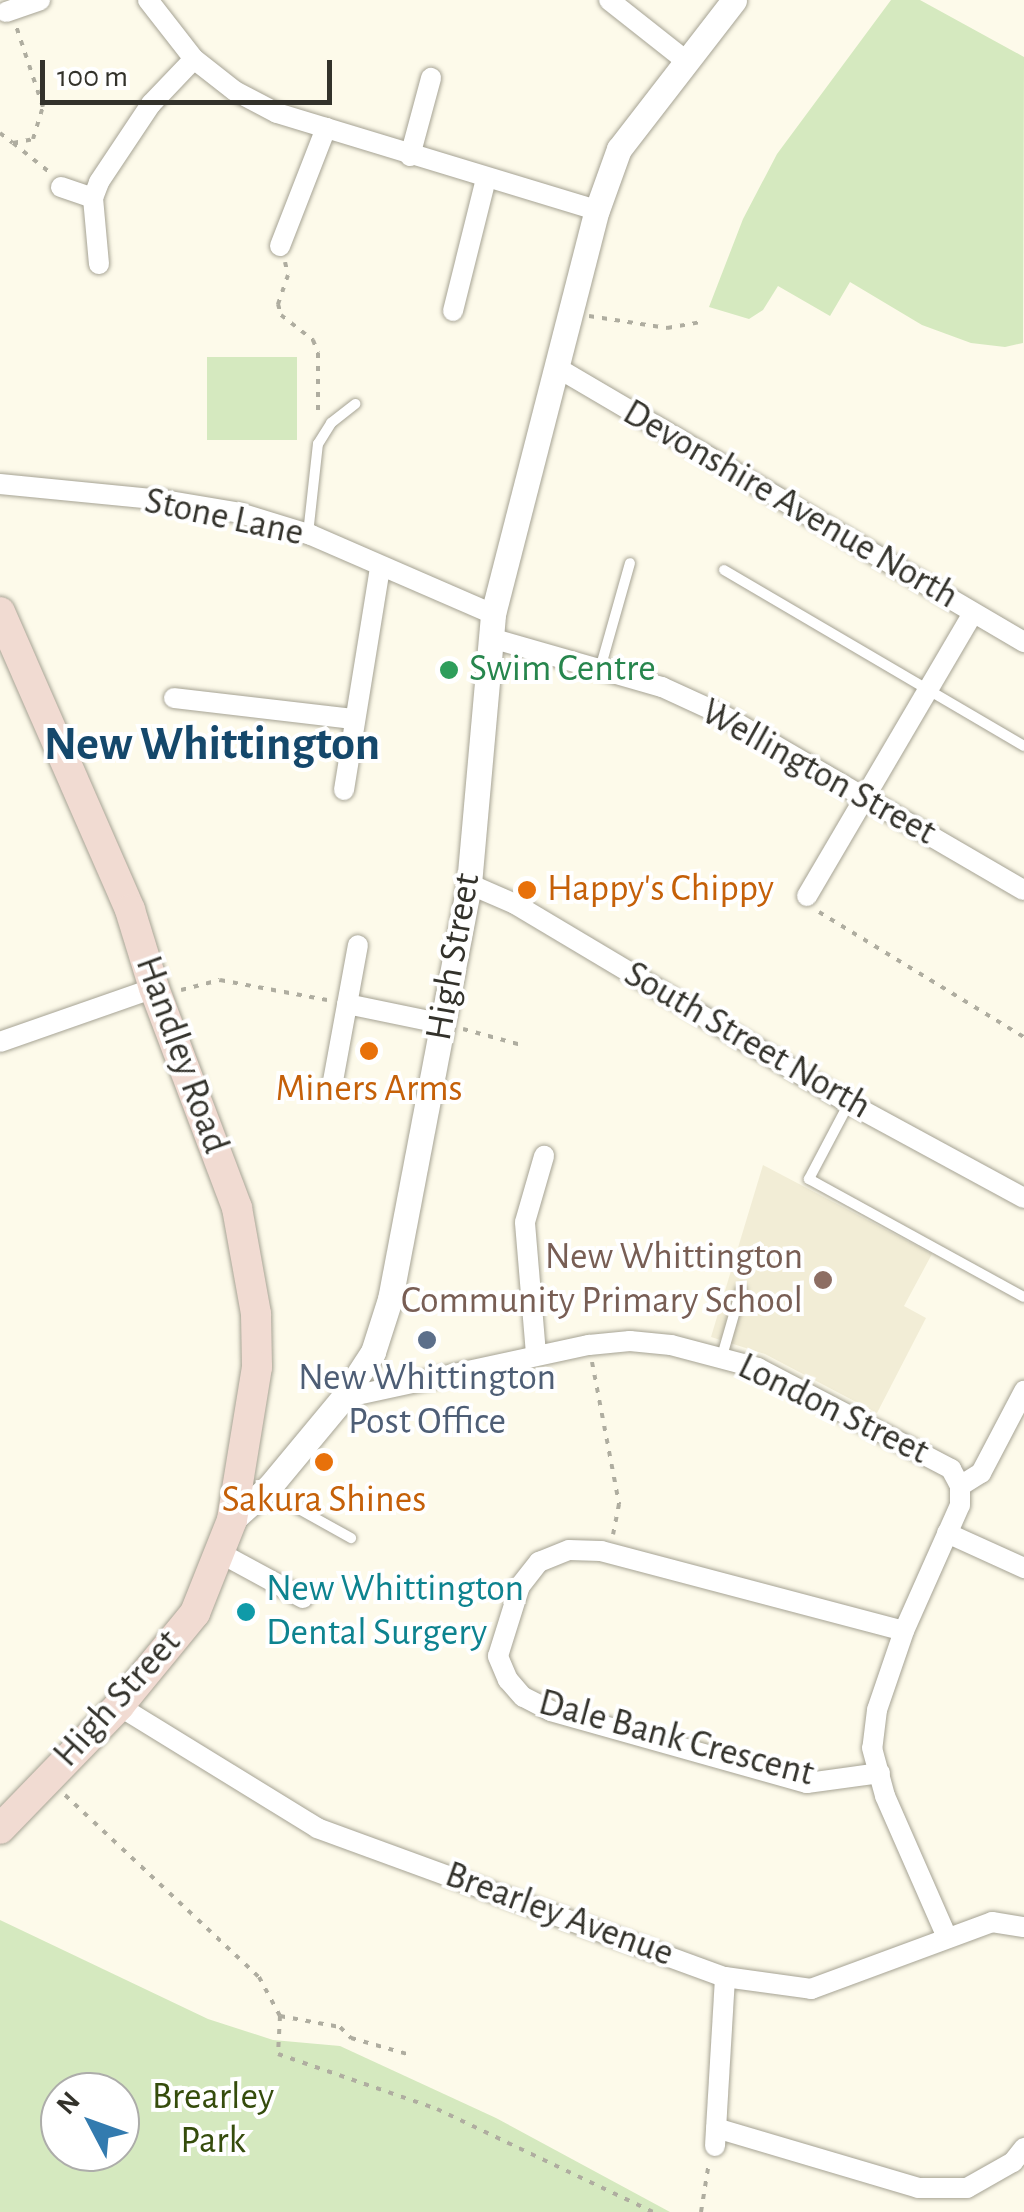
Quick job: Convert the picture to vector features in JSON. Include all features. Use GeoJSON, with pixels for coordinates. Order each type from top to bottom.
{"type":"FeatureCollection","features":[{"type":"Feature","properties":{"kind":"main road","name":"Handley Road"},"geometry":{"type":"LineString","coordinates":[[0,612],[130,910],[156,994],[237,1208],[256,1314],[253,1399],[232,1520]]}},
{"type":"Feature","properties":{"kind":"main road","name":"High Street"},"geometry":{"type":"LineString","coordinates":[[0,1829],[119,1706],[195,1613],[222,1554],[232,1520]]}},
{"type":"Feature","properties":{"kind":"street"},"geometry":{"type":"LineString","coordinates":[[11,11],[40,0]]}},
{"type":"Feature","properties":{"kind":"street"},"geometry":{"type":"LineString","coordinates":[[148,0],[194,59],[235,92],[278,113],[597,210]]}},
{"type":"Feature","properties":{"kind":"street"},"geometry":{"type":"LineString","coordinates":[[608,0],[685,60]]}},
{"type":"Feature","properties":{"kind":"street","name":"High Street"},"geometry":{"type":"LineString","coordinates":[[232,1520],[270,1486],[343,1398],[373,1352],[390,1300],[470,884],[492,626],[597,210],[619,149],[734,0]]}},
{"type":"Feature","properties":{"kind":"street"},"geometry":{"type":"LineString","coordinates":[[98,264],[93,198],[98,182],[151,104],[194,59]]}},
{"type":"Feature","properties":{"kind":"street"},"geometry":{"type":"LineString","coordinates":[[410,156],[431,78]]}},
{"type":"Feature","properties":{"kind":"street"},"geometry":{"type":"LineString","coordinates":[[280,246],[326,128]]}},
{"type":"Feature","properties":{"kind":"street"},"geometry":{"type":"LineString","coordinates":[[453,310],[486,179]]}},
{"type":"Feature","properties":{"kind":"street"},"geometry":{"type":"LineString","coordinates":[[61,188],[93,198]]}},
{"type":"Feature","properties":{"kind":"street","name":"Devonshire Avenue North"},"geometry":{"type":"LineString","coordinates":[[556,368],[1024,642]]}},
{"type":"Feature","properties":{"kind":"street","name":"Stone Lane"},"geometry":{"type":"LineString","coordinates":[[0,484],[164,500],[240,514],[308,534],[492,626]]}},
{"type":"Feature","properties":{"kind":"street"},"geometry":{"type":"LineString","coordinates":[[344,790],[380,567]]}},
{"type":"Feature","properties":{"kind":"street"},"geometry":{"type":"LineString","coordinates":[[807,896],[973,613]]}},
{"type":"Feature","properties":{"kind":"street","name":"Wellington Street"},"geometry":{"type":"LineString","coordinates":[[492,626],[600,669],[662,687],[721,714],[1024,890]]}},
{"type":"Feature","properties":{"kind":"street"},"geometry":{"type":"LineString","coordinates":[[174,698],[354,719]]}},
{"type":"Feature","properties":{"kind":"street","name":"South Street North"},"geometry":{"type":"LineString","coordinates":[[470,884],[514,904],[849,1102],[1024,1198]]}},
{"type":"Feature","properties":{"kind":"street"},"geometry":{"type":"LineString","coordinates":[[333,1081],[358,945]]}},
{"type":"Feature","properties":{"kind":"street"},"geometry":{"type":"LineString","coordinates":[[0,1042],[156,994]]}},
{"type":"Feature","properties":{"kind":"street"},"geometry":{"type":"LineString","coordinates":[[347,1004],[444,1024]]}},
{"type":"Feature","properties":{"kind":"street"},"geometry":{"type":"LineString","coordinates":[[536,1354],[525,1222],[544,1156]]}},
{"type":"Feature","properties":{"kind":"street","name":"London Street"},"geometry":{"type":"LineString","coordinates":[[343,1398],[536,1354],[630,1341],[722,1356],[758,1368],[951,1469],[960,1486]]}},
{"type":"Feature","properties":{"kind":"street"},"geometry":{"type":"LineString","coordinates":[[947,1937],[885,1796],[872,1748],[877,1710],[904,1631],[960,1504],[960,1486],[980,1473],[1024,1391]]}},
{"type":"Feature","properties":{"kind":"street"},"geometry":{"type":"LineString","coordinates":[[947,1533],[1024,1568]]}},
{"type":"Feature","properties":{"kind":"street","name":"Dale Bank Crescent"},"geometry":{"type":"LineString","coordinates":[[880,1773],[807,1783],[552,1711],[523,1698],[508,1680],[498,1656],[520,1586],[539,1562],[569,1550],[609,1553],[904,1631]]}},
{"type":"Feature","properties":{"kind":"street"},"geometry":{"type":"LineString","coordinates":[[222,1554],[303,1598]]}},
{"type":"Feature","properties":{"kind":"street","name":"Brearley Avenue"},"geometry":{"type":"LineString","coordinates":[[119,1706],[317,1828],[725,1977],[810,1988],[992,1922],[1024,1926]]}},
{"type":"Feature","properties":{"kind":"street"},"geometry":{"type":"LineString","coordinates":[[725,1977],[715,2137],[918,2188],[967,2188],[1014,2162],[1024,2148]]}},
{"type":"Feature","properties":{"kind":"lane"},"geometry":{"type":"LineString","coordinates":[[308,534],[318,444],[331,423],[355,404]]}},
{"type":"Feature","properties":{"kind":"lane"},"geometry":{"type":"LineString","coordinates":[[600,669],[630,564]]}},
{"type":"Feature","properties":{"kind":"lane"},"geometry":{"type":"LineString","coordinates":[[724,570],[1024,746]]}},
{"type":"Feature","properties":{"kind":"lane"},"geometry":{"type":"LineString","coordinates":[[849,1102],[809,1178],[1024,1297]]}},
{"type":"Feature","properties":{"kind":"lane"},"geometry":{"type":"LineString","coordinates":[[722,1356],[742,1290]]}},
{"type":"Feature","properties":{"kind":"lane"},"geometry":{"type":"LineString","coordinates":[[270,1486],[298,1508],[351,1538]]}},
{"type":"Feature","properties":{"kind":"path"},"geometry":{"type":"LineString","coordinates":[[11,11],[43,107],[33,139],[13,143]]}},
{"type":"Feature","properties":{"kind":"path"},"geometry":{"type":"LineString","coordinates":[[0,133],[57,178],[61,188]]}},
{"type":"Feature","properties":{"kind":"path"},"geometry":{"type":"LineString","coordinates":[[280,246],[288,275],[278,304],[281,315],[313,340],[318,353],[314,426]]}},
{"type":"Feature","properties":{"kind":"path"},"geometry":{"type":"LineString","coordinates":[[570,312],[667,328],[700,322]]}},
{"type":"Feature","properties":{"kind":"path"},"geometry":{"type":"LineString","coordinates":[[807,896],[822,916],[851,935],[966,998],[1024,1037]]}},
{"type":"Feature","properties":{"kind":"path"},"geometry":{"type":"LineString","coordinates":[[156,994],[220,980],[347,1004]]}},
{"type":"Feature","properties":{"kind":"path"},"geometry":{"type":"LineString","coordinates":[[444,1024],[525,1046]]}},
{"type":"Feature","properties":{"kind":"path"},"geometry":{"type":"LineString","coordinates":[[588,1345],[620,1504],[609,1553]]}},
{"type":"Feature","properties":{"kind":"path"},"geometry":{"type":"LineString","coordinates":[[46,1778],[259,1978],[280,2016],[278,2054],[437,2109],[653,2212]]}},
{"type":"Feature","properties":{"kind":"path"},"geometry":{"type":"LineString","coordinates":[[280,2016],[340,2027],[352,2038],[406,2054]]}},
{"type":"Feature","properties":{"kind":"path"},"geometry":{"type":"LineString","coordinates":[[702,2212],[715,2137]]}},
{"type":"Feature","properties":{"kind":"shaded area","name":"New Whittington Community Primary School"},"geometry":{"type":"Polygon","coordinates":[[[763,1165],[932,1254],[904,1306],[926,1318],[877,1413],[765,1354],[711,1337],[763,1165]]]}},
{"type":"Feature","properties":{"kind":"green space"},"geometry":{"type":"Polygon","coordinates":[[[891,0],[920,0],[1024,57],[1023,343],[1005,347],[971,343],[922,325],[850,282],[830,316],[778,286],[763,310],[749,319],[709,307],[743,219],[777,154],[891,0]]]}},
{"type":"Feature","properties":{"kind":"green space"},"geometry":{"type":"Polygon","coordinates":[[[207,357],[297,357],[297,440],[207,440],[207,357]]]}},
{"type":"Feature","properties":{"kind":"green space","name":"Brearley Park"},"geometry":{"type":"Polygon","coordinates":[[[0,1920],[208,2019],[273,2040],[340,2046],[496,2118],[670,2212],[0,2212],[0,1920]]]}},
{"type":"Feature","properties":{"kind":"place","name":"Swim Centre"},"geometry":{"type":"Point","coordinates":[449,670]}},
{"type":"Feature","properties":{"kind":"place","name":"Happy's Chippy"},"geometry":{"type":"Point","coordinates":[527,890]}},
{"type":"Feature","properties":{"kind":"place","name":"Miners Arms"},"geometry":{"type":"Point","coordinates":[369,1051]}},
{"type":"Feature","properties":{"kind":"place","name":"New Whittington Community Primary School"},"geometry":{"type":"Point","coordinates":[823,1280]}},
{"type":"Feature","properties":{"kind":"place","name":"New Whittington Post Office"},"geometry":{"type":"Point","coordinates":[427,1340]}},
{"type":"Feature","properties":{"kind":"place","name":"Sakura Shines"},"geometry":{"type":"Point","coordinates":[324,1462]}},
{"type":"Feature","properties":{"kind":"place","name":"New Whittington Dental Surgery"},"geometry":{"type":"Point","coordinates":[246,1612]}},
{"type":"Feature","properties":{"kind":"district","name":"New Whittington"},"geometry":{"type":"Point","coordinates":[212,746]}}]}
